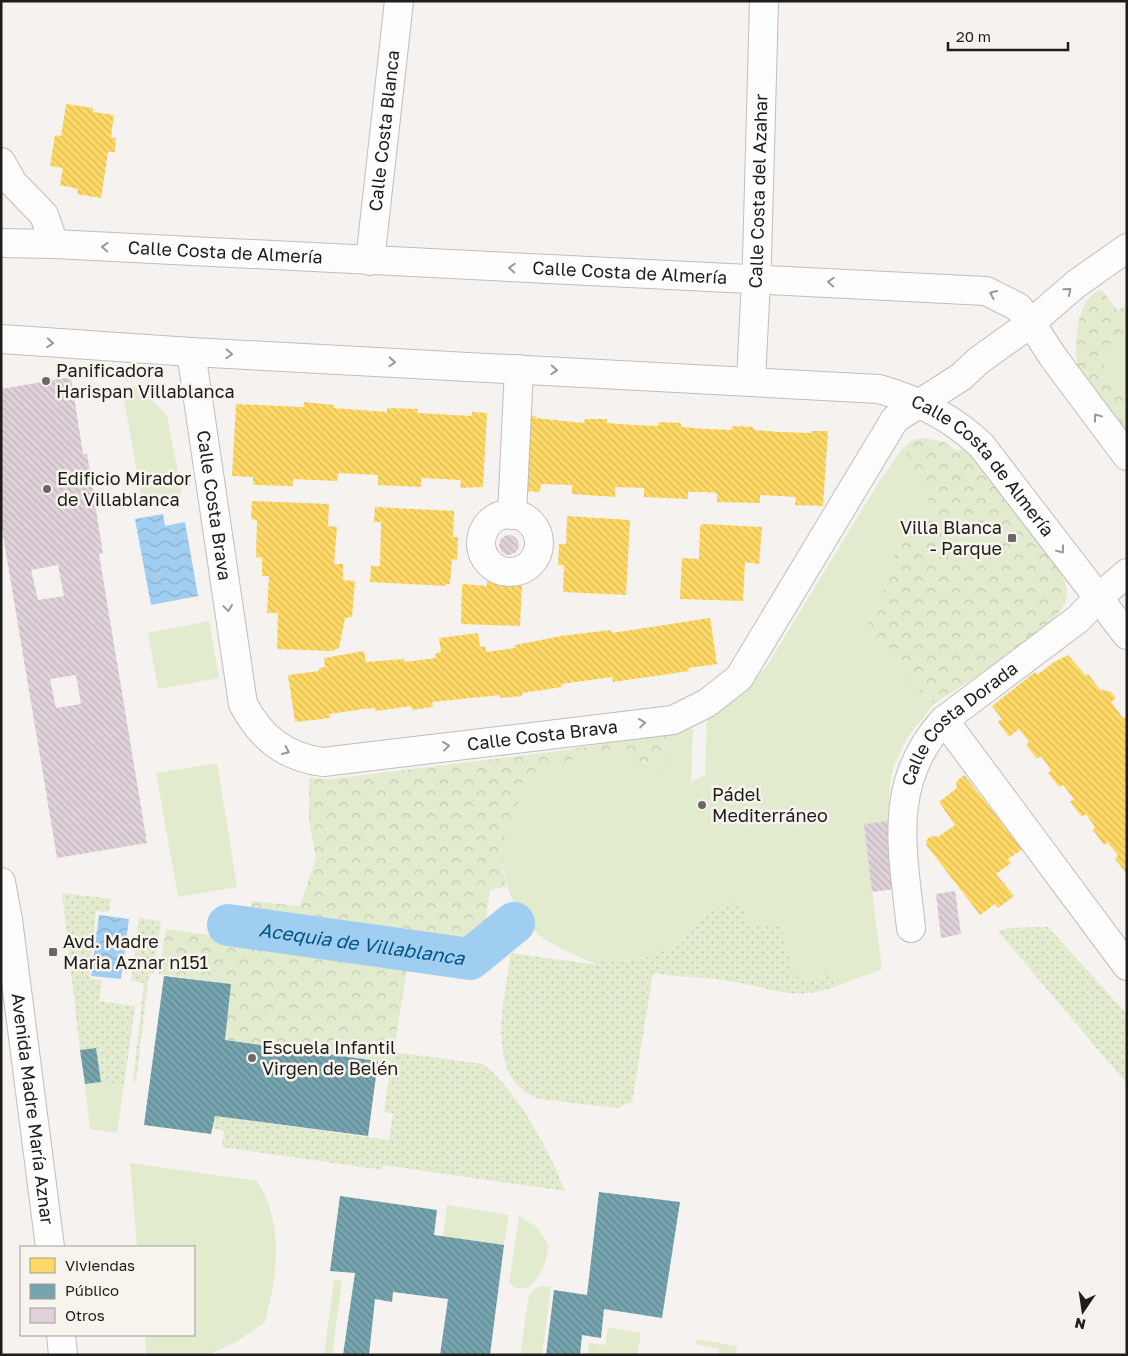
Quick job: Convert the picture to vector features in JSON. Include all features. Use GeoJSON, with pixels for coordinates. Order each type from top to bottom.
{"type":"FeatureCollection","features":[{"type":"Feature","properties":{"kind":"street","name":"Calle Costa Blanca"},"geometry":{"type":"LineString","coordinates":[[370,261],[399,1]]}},
{"type":"Feature","properties":{"kind":"street","name":"Calle Costa del Azahar"},"geometry":{"type":"LineString","coordinates":[[752,380],[764,1]]}},
{"type":"Feature","properties":{"kind":"street"},"geometry":{"type":"LineString","coordinates":[[1,162],[13,182],[44,215],[54,244]]}},
{"type":"Feature","properties":{"kind":"street","name":"Calle Costa de Almería"},"geometry":{"type":"LineString","coordinates":[[1,243],[54,244],[638,275],[756,278],[986,291],[1018,307],[1127,456]]}},
{"type":"Feature","properties":{"kind":"street","name":"Calle Costa Brava"},"geometry":{"type":"LineString","coordinates":[[191,352],[244,704],[258,730],[275,746],[296,756],[323,762],[673,720],[707,703],[739,678],[895,419],[961,378],[978,361],[1031,323],[1076,284],[1127,248]]}},
{"type":"Feature","properties":{"kind":"street","name":"Calle Costa de Almería"},"geometry":{"type":"LineString","coordinates":[[1,339],[191,352],[752,380],[879,389],[920,402],[963,428],[981,445],[1127,635]]}},
{"type":"Feature","properties":{"kind":"street"},"geometry":{"type":"LineString","coordinates":[[512,515],[519,369]]}},
{"type":"Feature","properties":{"kind":"street","name":"Calle Costa Dorada"},"geometry":{"type":"LineString","coordinates":[[911,928],[901,835],[905,797],[917,757],[929,736],[944,720],[1078,619],[1098,598],[1127,573]]}},
{"type":"Feature","properties":{"kind":"street"},"geometry":{"type":"LineString","coordinates":[[944,720],[1127,966]]}},
{"type":"Feature","properties":{"kind":"street","name":"Avenida Madre María Aznar"},"geometry":{"type":"LineString","coordinates":[[1,882],[8,920],[50,1246]]}},
{"type":"Feature","properties":{"kind":"street"},"geometry":{"type":"LineString","coordinates":[[61,1336],[63,1355]]}},
{"type":"Feature","properties":{"kind":"green space"},"geometry":{"type":"Polygon","coordinates":[[[1102,290],[1118,311],[1127,304],[1127,439],[1079,371],[1077,362],[1078,325],[1081,313],[1086,302],[1093,294],[1102,290]]]}},
{"type":"Feature","properties":{"kind":"green space"},"geometry":{"type":"Polygon","coordinates":[[[1127,334],[1127,389],[1119,394],[1107,376],[1104,361],[1111,348],[1127,334]]]}},
{"type":"Feature","properties":{"kind":"green space"},"geometry":{"type":"Polygon","coordinates":[[[134,386],[144,392],[167,416],[182,494],[142,501],[122,389],[134,386]]]}},
{"type":"Feature","properties":{"kind":"green space"},"geometry":{"type":"Polygon","coordinates":[[[924,438],[944,442],[957,451],[965,448],[1062,574],[1067,596],[1059,613],[1008,656],[934,704],[925,694],[775,684],[707,720],[739,695],[767,666],[883,476],[907,445],[913,440],[924,438]]]}},
{"type":"Feature","properties":{"kind":"green space","name":"Pádel Mediterráneo"},"geometry":{"type":"Polygon","coordinates":[[[904,447],[931,506],[895,552],[877,614],[860,632],[934,704],[907,738],[894,766],[890,782],[888,821],[872,892],[882,969],[834,987],[833,975],[809,980],[793,976],[781,926],[747,927],[741,902],[707,910],[681,943],[652,956],[621,962],[601,961],[598,965],[564,950],[539,935],[521,916],[504,876],[503,850],[508,826],[518,803],[534,784],[554,768],[577,758],[604,754],[628,757],[665,772],[667,733],[693,728],[691,782],[705,775],[707,720],[739,695],[767,666],[883,476],[904,447]]]}},
{"type":"Feature","properties":{"kind":"green space"},"geometry":{"type":"Polygon","coordinates":[[[209,621],[219,678],[158,689],[148,633],[209,621]]]}},
{"type":"Feature","properties":{"kind":"green space"},"geometry":{"type":"Polygon","coordinates":[[[667,733],[665,773],[642,761],[502,865],[506,887],[490,890],[484,936],[468,947],[248,917],[252,901],[300,906],[316,858],[309,822],[309,778],[332,779],[566,750],[667,733]]]}},
{"type":"Feature","properties":{"kind":"green space"},"geometry":{"type":"Polygon","coordinates":[[[217,763],[237,887],[178,897],[156,773],[217,763]]]}},
{"type":"Feature","properties":{"kind":"green space"},"geometry":{"type":"Polygon","coordinates":[[[62,893],[111,899],[109,912],[96,911],[89,978],[102,980],[99,1001],[135,1006],[124,1085],[101,1082],[96,1048],[80,1050],[62,893]]]}},
{"type":"Feature","properties":{"kind":"green space"},"geometry":{"type":"Polygon","coordinates":[[[742,902],[781,926],[809,980],[833,975],[834,987],[819,991],[793,993],[720,979],[653,973],[632,1102],[617,1108],[539,1099],[521,1089],[510,1074],[504,1055],[501,1035],[502,1013],[511,953],[598,965],[601,960],[621,962],[652,956],[681,943],[707,910],[742,902]]]}},
{"type":"Feature","properties":{"kind":"green space"},"geometry":{"type":"Polygon","coordinates":[[[139,918],[161,921],[154,973],[149,973],[136,1082],[133,1081],[144,983],[131,981],[139,918]]]}},
{"type":"Feature","properties":{"kind":"green space"},"geometry":{"type":"Polygon","coordinates":[[[1048,927],[1127,1014],[1127,1084],[998,931],[1009,928],[1048,927]]]}},
{"type":"Feature","properties":{"kind":"green space"},"geometry":{"type":"Polygon","coordinates":[[[166,929],[408,963],[392,1062],[225,1040],[231,984],[159,974],[166,929]]]}},
{"type":"Feature","properties":{"kind":"green space"},"geometry":{"type":"Polygon","coordinates":[[[393,1052],[483,1064],[508,1089],[531,1122],[551,1158],[565,1191],[383,1165],[382,1170],[222,1147],[224,1131],[212,1128],[215,1116],[389,1140],[393,1113],[384,1112],[393,1052]]]}},
{"type":"Feature","properties":{"kind":"green space"},"geometry":{"type":"Polygon","coordinates":[[[101,1082],[124,1085],[117,1133],[90,1129],[85,1084],[101,1082]]]}},
{"type":"Feature","properties":{"kind":"green space"},"geometry":{"type":"Polygon","coordinates":[[[130,1163],[257,1181],[272,1215],[275,1232],[276,1250],[273,1287],[265,1322],[236,1342],[208,1355],[146,1355],[145,1336],[195,1336],[195,1246],[137,1246],[130,1163]]]}},
{"type":"Feature","properties":{"kind":"green space"},"geometry":{"type":"Polygon","coordinates":[[[447,1205],[509,1215],[504,1245],[443,1237],[447,1205]]]}},
{"type":"Feature","properties":{"kind":"green space"},"geometry":{"type":"Polygon","coordinates":[[[519,1216],[537,1227],[548,1244],[543,1269],[527,1288],[515,1288],[509,1283],[519,1216]]]}},
{"type":"Feature","properties":{"kind":"green space"},"geometry":{"type":"Polygon","coordinates":[[[334,1279],[342,1281],[332,1355],[324,1355],[334,1279]]]}},
{"type":"Feature","properties":{"kind":"green space"},"geometry":{"type":"Polygon","coordinates":[[[542,1286],[551,1287],[542,1355],[520,1355],[529,1295],[534,1289],[542,1286]]]}},
{"type":"Feature","properties":{"kind":"green space"},"geometry":{"type":"Polygon","coordinates":[[[608,1327],[641,1333],[637,1355],[588,1355],[589,1343],[605,1345],[608,1327]]]}},
{"type":"Feature","properties":{"kind":"green space"},"geometry":{"type":"Polygon","coordinates":[[[696,1339],[737,1346],[736,1355],[719,1355],[719,1349],[696,1344],[696,1339]]]}},
{"type":"Feature","properties":{"kind":"water"},"geometry":{"type":"Polygon","coordinates":[[[163,514],[165,526],[185,522],[198,596],[151,605],[135,519],[163,514]]]}},
{"type":"Feature","properties":{"kind":"water"},"geometry":{"type":"Polygon","coordinates":[[[99,915],[129,919],[121,979],[91,976],[99,915]]]}},
{"type":"Feature","properties":{"kind":"building: Viviendas"},"geometry":{"type":"Polygon","coordinates":[[[66,104],[93,108],[93,112],[114,115],[111,137],[116,138],[115,152],[108,152],[101,198],[77,194],[78,189],[60,185],[63,168],[50,166],[55,135],[61,136],[66,104]]]}},
{"type":"Feature","properties":{"kind":"building: Viviendas"},"geometry":{"type":"Polygon","coordinates":[[[304,402],[334,405],[333,408],[387,412],[387,408],[418,409],[417,413],[472,416],[472,412],[487,413],[483,487],[460,488],[461,480],[421,478],[421,487],[378,485],[378,475],[338,473],[337,481],[293,479],[293,486],[253,485],[253,477],[232,476],[236,404],[304,407],[304,402]]]}},
{"type":"Feature","properties":{"kind":"building: Viviendas"},"geometry":{"type":"Polygon","coordinates":[[[523,415],[584,423],[585,419],[607,419],[607,423],[633,425],[658,426],[659,422],[681,423],[681,427],[707,429],[731,430],[733,426],[753,427],[754,430],[780,432],[811,433],[811,431],[828,431],[823,506],[795,505],[796,497],[760,495],[760,503],[717,502],[717,493],[705,492],[688,492],[688,499],[644,497],[644,488],[615,487],[615,497],[572,494],[572,485],[541,484],[540,492],[521,491],[523,415]]]}},
{"type":"Feature","properties":{"kind":"building: Viviendas"},"geometry":{"type":"Polygon","coordinates":[[[252,501],[329,504],[328,526],[337,527],[334,564],[343,564],[343,580],[355,581],[352,617],[345,618],[339,648],[331,651],[277,649],[278,613],[267,613],[269,576],[262,576],[262,558],[256,557],[257,520],[251,519],[252,501]]]}},
{"type":"Feature","properties":{"kind":"building: Viviendas"},"geometry":{"type":"Polygon","coordinates":[[[375,507],[454,511],[453,537],[458,537],[457,560],[452,559],[450,584],[446,584],[446,586],[370,582],[371,566],[380,566],[381,522],[374,522],[375,507]]]}},
{"type":"Feature","properties":{"kind":"building: Viviendas"},"geometry":{"type":"Polygon","coordinates":[[[567,516],[630,520],[626,595],[563,592],[564,565],[558,565],[559,544],[566,544],[567,516]]]}},
{"type":"Feature","properties":{"kind":"building: Viviendas"},"geometry":{"type":"Polygon","coordinates":[[[702,524],[762,527],[759,564],[745,562],[743,601],[680,599],[682,558],[699,559],[700,527],[702,524]]]}},
{"type":"Feature","properties":{"kind":"building: Viviendas"},"geometry":{"type":"Polygon","coordinates":[[[487,581],[522,584],[520,626],[461,624],[462,584],[487,586],[487,581]]]}},
{"type":"Feature","properties":{"kind":"building: Viviendas"},"geometry":{"type":"Polygon","coordinates":[[[710,618],[717,664],[688,668],[689,671],[613,682],[612,677],[561,684],[562,687],[522,693],[522,696],[500,698],[500,695],[432,702],[433,707],[412,710],[411,706],[376,711],[375,708],[363,709],[329,714],[330,718],[295,722],[288,675],[319,671],[319,668],[325,667],[324,658],[364,651],[366,662],[404,659],[405,662],[436,658],[435,654],[441,652],[439,638],[478,633],[480,647],[485,646],[486,652],[515,648],[515,645],[561,636],[611,630],[612,633],[710,618]]]}},
{"type":"Feature","properties":{"kind":"building: Viviendas"},"geometry":{"type":"Polygon","coordinates":[[[1068,655],[1086,676],[1088,674],[1100,690],[1110,691],[1116,698],[1111,702],[1123,718],[1127,718],[1127,874],[1115,859],[1118,855],[1107,842],[1104,845],[1093,830],[1095,827],[1086,814],[1082,817],[1070,802],[1074,799],[1063,785],[1059,787],[1048,773],[1051,770],[1041,756],[1037,759],[1026,745],[1029,742],[1019,729],[1009,737],[998,722],[1002,719],[992,706],[1035,672],[1037,675],[1054,662],[1068,655]]]}},
{"type":"Feature","properties":{"kind":"building: Viviendas"},"geometry":{"type":"Polygon","coordinates":[[[964,775],[1023,849],[1008,859],[1011,863],[996,874],[1014,896],[998,908],[995,904],[980,915],[927,846],[926,840],[932,836],[938,837],[955,825],[939,802],[957,788],[956,782],[964,775]]]}},
{"type":"Feature","properties":{"kind":"building: Público","name":"Escuela Infantil Virgen de Belén"},"geometry":{"type":"Polygon","coordinates":[[[164,976],[231,984],[225,1040],[378,1061],[368,1136],[215,1116],[211,1134],[144,1125],[164,976]]]}},
{"type":"Feature","properties":{"kind":"building: Público"},"geometry":{"type":"Polygon","coordinates":[[[96,1048],[101,1082],[85,1084],[80,1050],[96,1048]]]}},
{"type":"Feature","properties":{"kind":"building: Público"},"geometry":{"type":"Polygon","coordinates":[[[599,1192],[680,1202],[662,1318],[604,1309],[601,1338],[582,1335],[580,1355],[546,1355],[554,1290],[587,1295],[599,1192]]]}},
{"type":"Feature","properties":{"kind":"building: Público"},"geometry":{"type":"Polygon","coordinates":[[[340,1196],[437,1210],[434,1235],[504,1245],[490,1355],[440,1355],[448,1299],[393,1292],[392,1302],[375,1299],[369,1355],[343,1355],[355,1273],[330,1271],[340,1196]]]}},
{"type":"Feature","properties":{"kind":"building: Otros"},"geometry":{"type":"Polygon","coordinates":[[[71,377],[83,454],[87,454],[103,553],[99,554],[147,843],[57,858],[1,523],[1,389],[71,377]],[[58,565],[31,570],[38,600],[64,596],[58,565]],[[76,675],[50,679],[56,708],[81,704],[76,675]]]}},
{"type":"Feature","properties":{"kind":"building: Otros"},"geometry":{"type":"Polygon","coordinates":[[[505,535],[513,535],[519,541],[519,549],[513,555],[505,555],[499,549],[499,541],[505,535]]]}},
{"type":"Feature","properties":{"kind":"building: Otros"},"geometry":{"type":"Polygon","coordinates":[[[888,821],[895,889],[872,892],[864,824],[888,821]]]}},
{"type":"Feature","properties":{"kind":"building: Otros"},"geometry":{"type":"Polygon","coordinates":[[[955,891],[961,934],[941,938],[936,894],[955,891]]]}},
{"type":"Feature","properties":{"kind":"waterway","name":"Acequia de Villablanca"},"geometry":{"type":"LineString","coordinates":[[228,925],[470,959],[514,923]]}},
{"type":"Feature","properties":{"kind":"place","name":"Panificadora Harispan Villablanca"},"geometry":{"type":"Point","coordinates":[46,381]}},
{"type":"Feature","properties":{"kind":"place","name":"Edificio Mirador de Villablanca"},"geometry":{"type":"Point","coordinates":[47,489]}},
{"type":"Feature","properties":{"kind":"place","name":"Villa Blanca - Parque"},"geometry":{"type":"Point","coordinates":[1012,538]}},
{"type":"Feature","properties":{"kind":"place","name":"Pádel Mediterráneo"},"geometry":{"type":"Point","coordinates":[702,805]}},
{"type":"Feature","properties":{"kind":"place","name":"Avd. Madre Maria Aznar n151"},"geometry":{"type":"Point","coordinates":[53,952]}},
{"type":"Feature","properties":{"kind":"place","name":"Escuela Infantil Virgen de Belén"},"geometry":{"type":"Point","coordinates":[252,1058]}}]}
